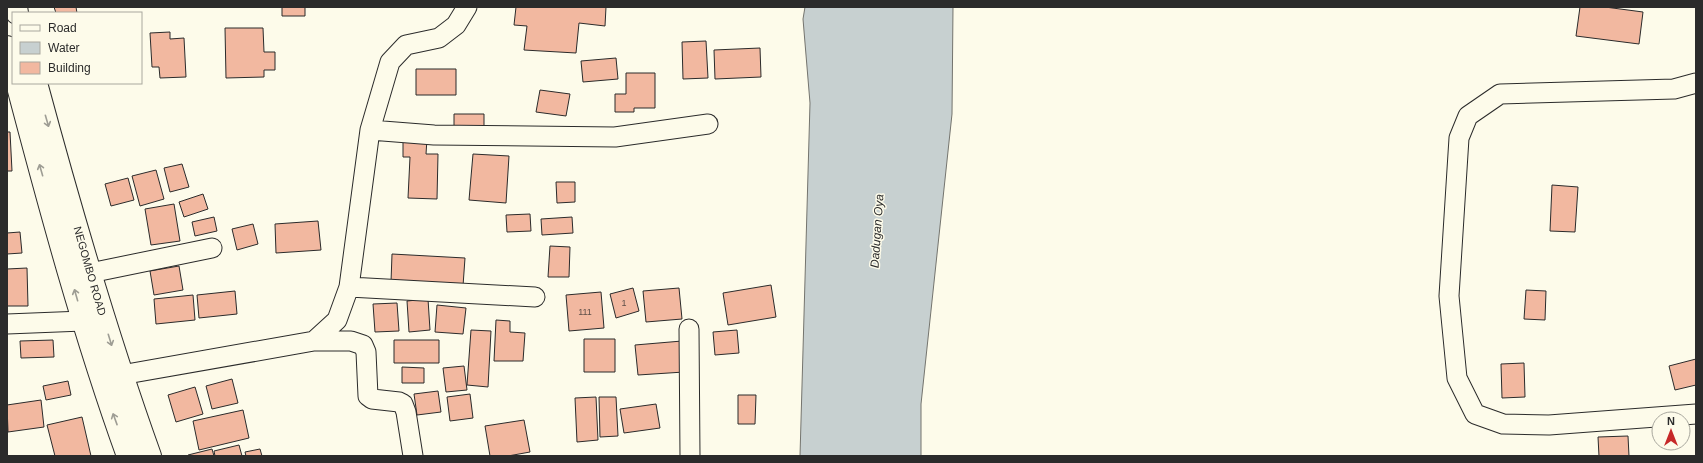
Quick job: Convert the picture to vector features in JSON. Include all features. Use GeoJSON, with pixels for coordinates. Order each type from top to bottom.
{"type":"FeatureCollection","features":[{"type":"Feature","properties":{"kind":"highway"},"geometry":{"type":"LineString","coordinates":[[7,47],[12,66]]}},
{"type":"Feature","properties":{"kind":"highway","name":"NEGOMBO ROAD"},"geometry":{"type":"LineString","coordinates":[[16,84],[83,321],[123,455]]}},
{"type":"Feature","properties":{"kind":"highway","name":"NEGOMBO ROAD"},"geometry":{"type":"LineString","coordinates":[[36,84],[90,273],[121,375],[150,456]]}},
{"type":"Feature","properties":{"kind":"street"},"geometry":{"type":"LineString","coordinates":[[314,341],[337,320],[349,287],[370,130],[390,62],[406,45],[440,38],[456,25],[467,7]]}},
{"type":"Feature","properties":{"kind":"street"},"geometry":{"type":"LineString","coordinates":[[1696,83],[1674,89],[1500,94],[1468,116],[1459,138],[1449,296],[1457,378],[1475,414],[1503,424],[1549,425],[1696,414]]}},
{"type":"Feature","properties":{"kind":"street"},"geometry":{"type":"LineString","coordinates":[[370,130],[434,135],[615,138],[708,124]]}},
{"type":"Feature","properties":{"kind":"street"},"geometry":{"type":"LineString","coordinates":[[90,273],[212,248]]}},
{"type":"Feature","properties":{"kind":"street"},"geometry":{"type":"LineString","coordinates":[[349,287],[535,297]]}},
{"type":"Feature","properties":{"kind":"street"},"geometry":{"type":"LineString","coordinates":[[7,324],[83,321]]}},
{"type":"Feature","properties":{"kind":"street"},"geometry":{"type":"LineString","coordinates":[[689,329],[690,456]]}},
{"type":"Feature","properties":{"kind":"street"},"geometry":{"type":"LineString","coordinates":[[121,375],[314,341],[351,341],[363,345],[366,352],[368,396],[372,399],[399,402],[404,404],[413,456]]}},
{"type":"Feature","properties":{"kind":"water","name":"Dadugan Oya"},"geometry":{"type":"Polygon","coordinates":[[[805,7],[953,7],[952,114],[921,404],[921,456],[800,456],[810,103],[803,19],[805,7]]]}},
{"type":"Feature","properties":{"kind":"building"},"geometry":{"type":"Polygon","coordinates":[[[54,7],[76,7],[77,12],[56,12],[54,7]]]}},
{"type":"Feature","properties":{"kind":"building"},"geometry":{"type":"Polygon","coordinates":[[[282,7],[305,7],[305,16],[282,16],[282,7]]]}},
{"type":"Feature","properties":{"kind":"building"},"geometry":{"type":"Polygon","coordinates":[[[516,7],[606,7],[605,26],[579,23],[576,53],[524,50],[527,26],[514,25],[516,7]]]}},
{"type":"Feature","properties":{"kind":"building"},"geometry":{"type":"Polygon","coordinates":[[[1580,7],[1605,7],[1643,12],[1639,44],[1576,36],[1580,7]]]}},
{"type":"Feature","properties":{"kind":"building"},"geometry":{"type":"Polygon","coordinates":[[[225,28],[263,28],[264,52],[275,52],[275,70],[264,70],[264,77],[226,78],[225,28]]]}},
{"type":"Feature","properties":{"kind":"building"},"geometry":{"type":"Polygon","coordinates":[[[170,32],[170,39],[184,38],[186,77],[160,78],[159,67],[152,67],[150,33],[170,32]]]}},
{"type":"Feature","properties":{"kind":"building"},"geometry":{"type":"Polygon","coordinates":[[[706,41],[708,78],[683,79],[682,42],[706,41]]]}},
{"type":"Feature","properties":{"kind":"building"},"geometry":{"type":"Polygon","coordinates":[[[760,48],[761,77],[715,79],[714,50],[760,48]]]}},
{"type":"Feature","properties":{"kind":"building"},"geometry":{"type":"Polygon","coordinates":[[[616,58],[618,79],[583,82],[581,61],[616,58]]]}},
{"type":"Feature","properties":{"kind":"building"},"geometry":{"type":"Polygon","coordinates":[[[416,69],[456,69],[456,95],[416,95],[416,69]]]}},
{"type":"Feature","properties":{"kind":"building"},"geometry":{"type":"Polygon","coordinates":[[[626,73],[655,73],[655,108],[634,108],[634,112],[615,112],[615,94],[626,94],[626,73]]]}},
{"type":"Feature","properties":{"kind":"building"},"geometry":{"type":"Polygon","coordinates":[[[540,90],[570,94],[566,116],[536,112],[540,90]]]}},
{"type":"Feature","properties":{"kind":"building"},"geometry":{"type":"Polygon","coordinates":[[[454,114],[484,114],[484,131],[454,131],[454,114]]]}},
{"type":"Feature","properties":{"kind":"building"},"geometry":{"type":"Polygon","coordinates":[[[7,132],[10,132],[12,171],[7,171],[7,132]]]}},
{"type":"Feature","properties":{"kind":"building"},"geometry":{"type":"Polygon","coordinates":[[[403,139],[427,139],[426,154],[438,154],[437,199],[408,198],[410,157],[403,157],[403,139]]]}},
{"type":"Feature","properties":{"kind":"building"},"geometry":{"type":"Polygon","coordinates":[[[473,154],[509,156],[506,203],[469,200],[473,154]]]}},
{"type":"Feature","properties":{"kind":"building"},"geometry":{"type":"Polygon","coordinates":[[[182,164],[189,187],[170,192],[164,168],[182,164]]]}},
{"type":"Feature","properties":{"kind":"building"},"geometry":{"type":"Polygon","coordinates":[[[156,170],[164,199],[140,206],[132,176],[156,170]]]}},
{"type":"Feature","properties":{"kind":"building"},"geometry":{"type":"Polygon","coordinates":[[[128,178],[134,200],[111,206],[105,184],[128,178]]]}},
{"type":"Feature","properties":{"kind":"building"},"geometry":{"type":"Polygon","coordinates":[[[556,182],[575,182],[575,202],[557,203],[556,182]]]}},
{"type":"Feature","properties":{"kind":"building"},"geometry":{"type":"Polygon","coordinates":[[[1552,185],[1578,187],[1575,232],[1550,231],[1552,185]]]}},
{"type":"Feature","properties":{"kind":"building"},"geometry":{"type":"Polygon","coordinates":[[[203,194],[208,209],[184,217],[179,202],[203,194]]]}},
{"type":"Feature","properties":{"kind":"building"},"geometry":{"type":"Polygon","coordinates":[[[174,204],[180,241],[151,245],[145,209],[174,204]]]}},
{"type":"Feature","properties":{"kind":"building"},"geometry":{"type":"Polygon","coordinates":[[[530,214],[531,231],[507,232],[506,215],[530,214]]]}},
{"type":"Feature","properties":{"kind":"building"},"geometry":{"type":"Polygon","coordinates":[[[214,217],[217,231],[195,236],[192,222],[214,217]]]}},
{"type":"Feature","properties":{"kind":"building"},"geometry":{"type":"Polygon","coordinates":[[[572,217],[573,233],[542,235],[541,219],[572,217]]]}},
{"type":"Feature","properties":{"kind":"building"},"geometry":{"type":"Polygon","coordinates":[[[318,221],[321,250],[276,253],[275,224],[318,221]]]}},
{"type":"Feature","properties":{"kind":"building"},"geometry":{"type":"Polygon","coordinates":[[[253,224],[258,244],[237,250],[232,229],[253,224]]]}},
{"type":"Feature","properties":{"kind":"building"},"geometry":{"type":"Polygon","coordinates":[[[20,232],[22,253],[7,254],[7,233],[20,232]]]}},
{"type":"Feature","properties":{"kind":"building"},"geometry":{"type":"Polygon","coordinates":[[[550,246],[570,247],[569,277],[548,277],[550,246]]]}},
{"type":"Feature","properties":{"kind":"building"},"geometry":{"type":"Polygon","coordinates":[[[392,254],[465,258],[463,286],[391,282],[392,254]]]}},
{"type":"Feature","properties":{"kind":"building"},"geometry":{"type":"Polygon","coordinates":[[[179,266],[183,290],[154,295],[150,271],[179,266]]]}},
{"type":"Feature","properties":{"kind":"building"},"geometry":{"type":"Polygon","coordinates":[[[27,268],[28,306],[7,306],[7,269],[27,268]]]}},
{"type":"Feature","properties":{"kind":"building"},"geometry":{"type":"Polygon","coordinates":[[[771,285],[776,317],[728,325],[723,293],[771,285]]]}},
{"type":"Feature","properties":{"kind":"building"},"geometry":{"type":"Polygon","coordinates":[[[633,288],[639,311],[616,318],[610,294],[633,288]]]}},
{"type":"Feature","properties":{"kind":"building"},"geometry":{"type":"Polygon","coordinates":[[[679,288],[682,319],[646,322],[643,291],[679,288]]]}},
{"type":"Feature","properties":{"kind":"building"},"geometry":{"type":"Polygon","coordinates":[[[1526,290],[1546,291],[1545,320],[1524,319],[1526,290]]]}},
{"type":"Feature","properties":{"kind":"building"},"geometry":{"type":"Polygon","coordinates":[[[235,291],[237,314],[199,318],[197,295],[235,291]]]}},
{"type":"Feature","properties":{"kind":"building"},"geometry":{"type":"Polygon","coordinates":[[[601,292],[604,328],[569,331],[566,295],[601,292]]]}},
{"type":"Feature","properties":{"kind":"building"},"geometry":{"type":"Polygon","coordinates":[[[193,295],[195,320],[156,324],[154,299],[193,295]]]}},
{"type":"Feature","properties":{"kind":"building"},"geometry":{"type":"Polygon","coordinates":[[[428,299],[430,330],[409,332],[407,301],[428,299]]]}},
{"type":"Feature","properties":{"kind":"building"},"geometry":{"type":"Polygon","coordinates":[[[397,303],[399,331],[375,332],[373,304],[397,303]]]}},
{"type":"Feature","properties":{"kind":"building"},"geometry":{"type":"Polygon","coordinates":[[[437,305],[466,308],[463,334],[435,332],[437,305]]]}},
{"type":"Feature","properties":{"kind":"building"},"geometry":{"type":"Polygon","coordinates":[[[496,320],[510,321],[510,332],[525,333],[523,361],[494,361],[496,320]]]}},
{"type":"Feature","properties":{"kind":"building"},"geometry":{"type":"Polygon","coordinates":[[[471,330],[491,331],[488,387],[467,385],[471,330]]]}},
{"type":"Feature","properties":{"kind":"building"},"geometry":{"type":"Polygon","coordinates":[[[737,330],[739,353],[715,355],[713,332],[737,330]]]}},
{"type":"Feature","properties":{"kind":"building"},"geometry":{"type":"Polygon","coordinates":[[[584,339],[615,339],[615,372],[584,372],[584,339]]]}},
{"type":"Feature","properties":{"kind":"building"},"geometry":{"type":"Polygon","coordinates":[[[53,340],[54,357],[21,358],[20,341],[53,340]]]}},
{"type":"Feature","properties":{"kind":"building"},"geometry":{"type":"Polygon","coordinates":[[[394,340],[439,340],[439,363],[394,363],[394,340]]]}},
{"type":"Feature","properties":{"kind":"building"},"geometry":{"type":"Polygon","coordinates":[[[682,341],[684,372],[638,375],[635,345],[682,341]]]}},
{"type":"Feature","properties":{"kind":"building"},"geometry":{"type":"Polygon","coordinates":[[[1696,359],[1696,385],[1675,390],[1669,366],[1696,359]]]}},
{"type":"Feature","properties":{"kind":"building"},"geometry":{"type":"Polygon","coordinates":[[[1524,363],[1525,397],[1502,398],[1501,364],[1524,363]]]}},
{"type":"Feature","properties":{"kind":"building"},"geometry":{"type":"Polygon","coordinates":[[[464,366],[467,390],[446,392],[443,368],[464,366]]]}},
{"type":"Feature","properties":{"kind":"building"},"geometry":{"type":"Polygon","coordinates":[[[402,367],[424,368],[424,383],[402,383],[402,367]]]}},
{"type":"Feature","properties":{"kind":"building"},"geometry":{"type":"Polygon","coordinates":[[[232,379],[238,403],[212,409],[206,386],[232,379]]]}},
{"type":"Feature","properties":{"kind":"building"},"geometry":{"type":"Polygon","coordinates":[[[68,381],[71,395],[46,400],[43,386],[68,381]]]}},
{"type":"Feature","properties":{"kind":"building"},"geometry":{"type":"Polygon","coordinates":[[[195,387],[203,414],[176,422],[168,395],[195,387]]]}},
{"type":"Feature","properties":{"kind":"building"},"geometry":{"type":"Polygon","coordinates":[[[438,391],[441,412],[417,415],[414,394],[438,391]]]}},
{"type":"Feature","properties":{"kind":"building"},"geometry":{"type":"Polygon","coordinates":[[[470,394],[473,418],[450,421],[447,397],[470,394]]]}},
{"type":"Feature","properties":{"kind":"building"},"geometry":{"type":"Polygon","coordinates":[[[738,395],[756,395],[755,424],[738,424],[738,395]]]}},
{"type":"Feature","properties":{"kind":"building"},"geometry":{"type":"Polygon","coordinates":[[[596,397],[598,440],[577,442],[575,398],[596,397]]]}},
{"type":"Feature","properties":{"kind":"building"},"geometry":{"type":"Polygon","coordinates":[[[599,397],[616,397],[618,436],[600,437],[599,397]]]}},
{"type":"Feature","properties":{"kind":"building"},"geometry":{"type":"Polygon","coordinates":[[[41,400],[44,427],[8,432],[7,405],[41,400]]]}},
{"type":"Feature","properties":{"kind":"building"},"geometry":{"type":"Polygon","coordinates":[[[656,404],[660,428],[624,433],[620,409],[656,404]]]}},
{"type":"Feature","properties":{"kind":"building"},"geometry":{"type":"Polygon","coordinates":[[[243,410],[249,438],[199,450],[193,421],[243,410]]]}},
{"type":"Feature","properties":{"kind":"building"},"geometry":{"type":"Polygon","coordinates":[[[82,417],[91,456],[55,456],[47,425],[82,417]]]}},
{"type":"Feature","properties":{"kind":"building"},"geometry":{"type":"Polygon","coordinates":[[[524,420],[530,452],[508,456],[490,456],[485,426],[524,420]]]}},
{"type":"Feature","properties":{"kind":"building"},"geometry":{"type":"Polygon","coordinates":[[[1628,436],[1629,456],[1599,456],[1598,437],[1628,436]]]}},
{"type":"Feature","properties":{"kind":"building"},"geometry":{"type":"Polygon","coordinates":[[[239,445],[242,456],[215,456],[214,451],[239,445]]]}},
{"type":"Feature","properties":{"kind":"building"},"geometry":{"type":"Polygon","coordinates":[[[212,449],[214,456],[188,456],[188,455],[212,449]]]}},
{"type":"Feature","properties":{"kind":"building"},"geometry":{"type":"Polygon","coordinates":[[[260,449],[262,456],[246,456],[245,452],[260,449]]]}}]}
